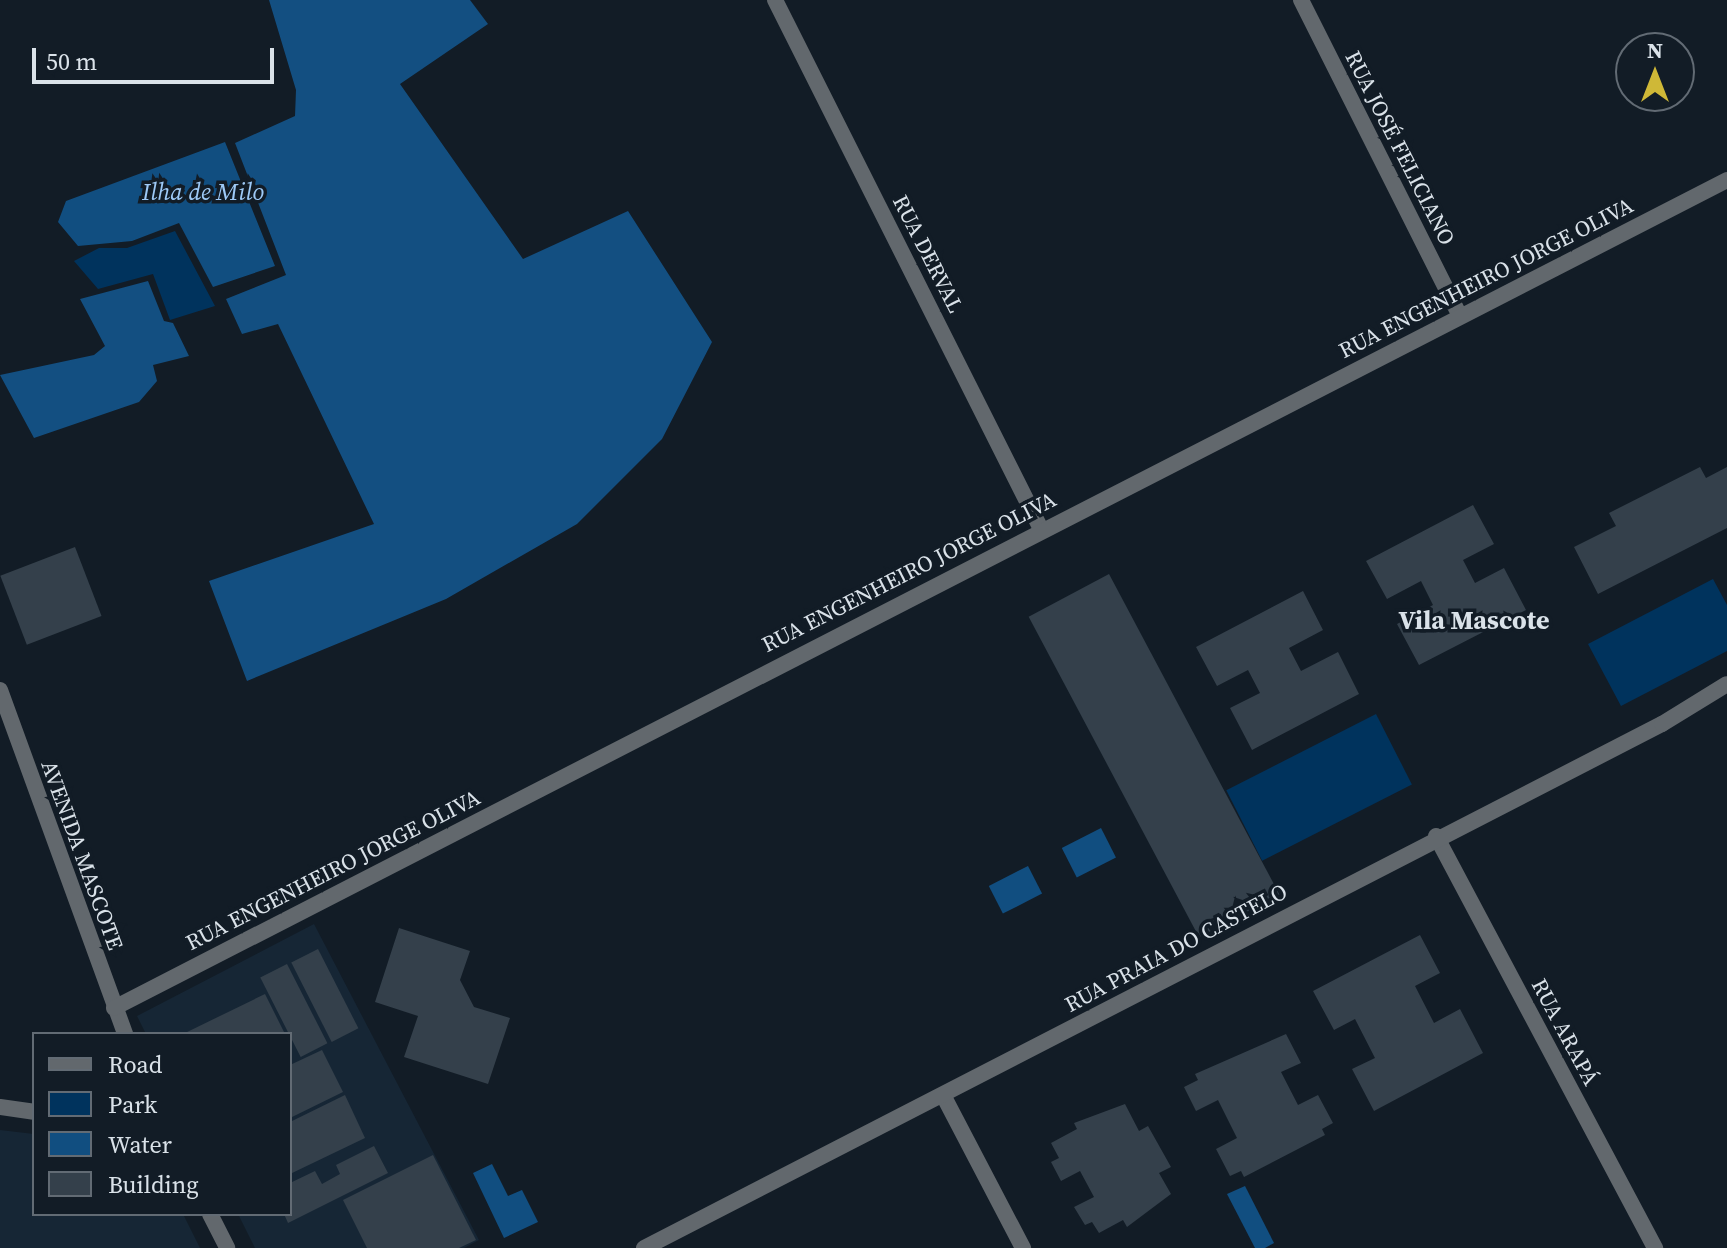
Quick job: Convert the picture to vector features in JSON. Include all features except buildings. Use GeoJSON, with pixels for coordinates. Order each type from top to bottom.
{"type":"FeatureCollection","features":[{"type":"Feature","properties":{"kind":"street","name":"RUA DERVAL"},"geometry":{"type":"LineString","coordinates":[[775,0],[1041,529]]}},
{"type":"Feature","properties":{"kind":"street","name":"RUA JOSÉ FELICIANO"},"geometry":{"type":"LineString","coordinates":[[1301,0],[1460,316]]}},
{"type":"Feature","properties":{"kind":"street","name":"RUA ENGENHEIRO JORGE OLIVA"},"geometry":{"type":"LineString","coordinates":[[114,1008],[1041,529],[1727,180]]}},
{"type":"Feature","properties":{"kind":"street","name":"RUA PRAIA DO CASTELO"},"geometry":{"type":"LineString","coordinates":[[644,1248],[1436,836],[1662,724],[1727,684]]}},
{"type":"Feature","properties":{"kind":"street","name":"AVENIDA MASCOTE"},"geometry":{"type":"LineString","coordinates":[[0,690],[124,1032]]}},
{"type":"Feature","properties":{"kind":"street","name":"RUA ARAPÁ"},"geometry":{"type":"LineString","coordinates":[[1436,836],[1655,1248]]}},
{"type":"Feature","properties":{"kind":"street"},"geometry":{"type":"LineString","coordinates":[[943,1095],[1023,1248]]}},
{"type":"Feature","properties":{"kind":"street"},"geometry":{"type":"LineString","coordinates":[[0,1107],[32,1112]]}},
{"type":"Feature","properties":{"kind":"street"},"geometry":{"type":"LineString","coordinates":[[211,1216],[227,1248]]}},
{"type":"Feature","properties":{"kind":"shaded area"},"geometry":{"type":"Polygon","coordinates":[[[269,0],[470,0],[488,24],[400,84],[523,259],[628,211],[712,342],[662,439],[577,524],[446,599],[247,681],[209,581],[374,524],[278,324],[242,334],[226,299],[286,275],[235,143],[295,116],[296,90],[269,0]]]}},
{"type":"Feature","properties":{"kind":"shaded area"},"geometry":{"type":"Polygon","coordinates":[[[148,281],[164,321],[173,323],[189,356],[153,365],[157,381],[139,402],[34,438],[0,375],[94,355],[105,346],[80,299],[148,281]]]}},
{"type":"Feature","properties":{"kind":"shaded area"},"geometry":{"type":"Polygon","coordinates":[[[314,924],[479,1240],[464,1248],[255,1248],[239,1216],[292,1216],[292,1032],[145,1032],[137,1016],[314,924]]]}},
{"type":"Feature","properties":{"kind":"shaded area"},"geometry":{"type":"Polygon","coordinates":[[[0,1130],[32,1134],[32,1216],[184,1216],[200,1248],[0,1248],[0,1130]]]}},
{"type":"Feature","properties":{"kind":"green space"},"geometry":{"type":"Polygon","coordinates":[[[175,231],[215,306],[170,320],[153,274],[98,289],[74,261],[99,248],[127,248],[175,231]]]}},
{"type":"Feature","properties":{"kind":"green space"},"geometry":{"type":"Polygon","coordinates":[[[1713,579],[1727,605],[1727,651],[1621,706],[1588,644],[1713,579]]]}},
{"type":"Feature","properties":{"kind":"green space"},"geometry":{"type":"Polygon","coordinates":[[[1376,714],[1412,784],[1262,861],[1226,790],[1376,714]]]}},
{"type":"Feature","properties":{"kind":"water","name":"Ilha de Milo"},"geometry":{"type":"Polygon","coordinates":[[[225,142],[275,266],[213,287],[179,223],[132,241],[78,246],[58,222],[66,201],[225,142]]]}},
{"type":"Feature","properties":{"kind":"water"},"geometry":{"type":"Polygon","coordinates":[[[1101,828],[1116,857],[1077,877],[1062,848],[1101,828]]]}},
{"type":"Feature","properties":{"kind":"water"},"geometry":{"type":"Polygon","coordinates":[[[1028,866],[1042,894],[1003,914],[989,886],[1028,866]]]}},
{"type":"Feature","properties":{"kind":"water"},"geometry":{"type":"Polygon","coordinates":[[[492,1164],[508,1196],[522,1190],[538,1222],[504,1238],[473,1173],[492,1164]]]}},
{"type":"Feature","properties":{"kind":"water"},"geometry":{"type":"Polygon","coordinates":[[[1245,1186],[1274,1243],[1265,1248],[1255,1248],[1227,1194],[1245,1186]]]}},
{"type":"Feature","properties":{"kind":"district","name":"Vila Mascote"},"geometry":{"type":"Point","coordinates":[1474,621]}}]}
